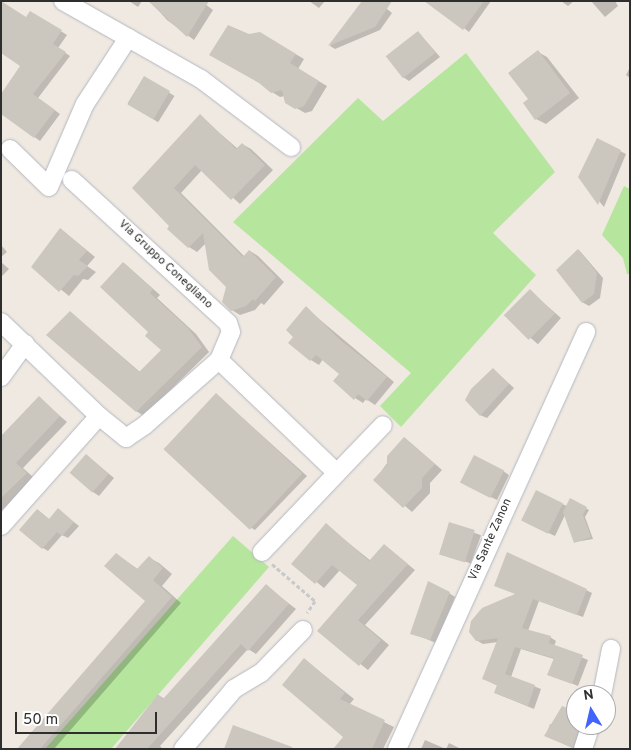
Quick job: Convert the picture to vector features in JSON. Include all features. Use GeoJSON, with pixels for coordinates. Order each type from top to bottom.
{"type":"FeatureCollection","features":[{"type":"Feature","properties":{"kind":"street"},"geometry":{"type":"LineString","coordinates":[[63,1],[201,79],[291,148]]}},
{"type":"Feature","properties":{"kind":"street"},"geometry":{"type":"LineString","coordinates":[[10,149],[49,186],[85,104],[128,38]]}},
{"type":"Feature","properties":{"kind":"street","name":"Via Gruppo Conegliano"},"geometry":{"type":"LineString","coordinates":[[1,322],[99,416],[126,438],[145,425],[219,360],[230,335],[228,322],[72,180]]}},
{"type":"Feature","properties":{"kind":"street","name":"Via Sante Zanon"},"geometry":{"type":"LineString","coordinates":[[397,749],[586,332]]}},
{"type":"Feature","properties":{"kind":"street"},"geometry":{"type":"LineString","coordinates":[[1,377],[25,344]]}},
{"type":"Feature","properties":{"kind":"street"},"geometry":{"type":"LineString","coordinates":[[219,360],[337,473]]}},
{"type":"Feature","properties":{"kind":"street"},"geometry":{"type":"LineString","coordinates":[[1,526],[99,416]]}},
{"type":"Feature","properties":{"kind":"street"},"geometry":{"type":"LineString","coordinates":[[262,552],[383,425]]}},
{"type":"Feature","properties":{"kind":"street"},"geometry":{"type":"LineString","coordinates":[[183,749],[234,689],[261,673],[303,630]]}},
{"type":"Feature","properties":{"kind":"street"},"geometry":{"type":"LineString","coordinates":[[604,685],[611,649]]}},
{"type":"Feature","properties":{"kind":"street"},"geometry":{"type":"LineString","coordinates":[[583,749],[588,735]]}},
{"type":"Feature","properties":{"kind":"path"},"geometry":{"type":"LineString","coordinates":[[262,552],[315,602],[296,625],[303,630]]}},
{"type":"Feature","properties":{"kind":"green space"},"geometry":{"type":"Polygon","coordinates":[[[466,53],[555,172],[493,233],[536,275],[401,427],[380,406],[411,373],[233,222],[358,98],[383,121],[466,53]]]}},
{"type":"Feature","properties":{"kind":"green space"},"geometry":{"type":"Polygon","coordinates":[[[624,186],[630,189],[630,274],[627,274],[623,258],[602,235],[624,186]]]}},
{"type":"Feature","properties":{"kind":"green space"},"geometry":{"type":"Polygon","coordinates":[[[233,536],[269,567],[111,749],[45,749],[233,536]]]}},
{"type":"Feature","properties":{"kind":"building"},"geometry":{"type":"Polygon","coordinates":[[[1,1],[26,17],[30,11],[62,30],[53,44],[66,52],[33,94],[55,110],[34,138],[1,114],[1,94],[20,66],[1,53],[1,1]]]}},
{"type":"Feature","properties":{"kind":"building"},"geometry":{"type":"Polygon","coordinates":[[[148,1],[209,1],[187,37],[148,1]]]}},
{"type":"Feature","properties":{"kind":"building"},"geometry":{"type":"Polygon","coordinates":[[[362,1],[392,1],[375,27],[328,46],[362,1]]]}},
{"type":"Feature","properties":{"kind":"building"},"geometry":{"type":"Polygon","coordinates":[[[424,1],[484,1],[463,30],[424,1]]]}},
{"type":"Feature","properties":{"kind":"building"},"geometry":{"type":"Polygon","coordinates":[[[228,25],[249,34],[260,32],[296,54],[290,63],[319,81],[304,106],[295,109],[285,103],[282,90],[271,93],[259,83],[209,55],[228,25]]]}},
{"type":"Feature","properties":{"kind":"building"},"geometry":{"type":"Polygon","coordinates":[[[418,31],[435,53],[403,78],[386,56],[418,31]]]}},
{"type":"Feature","properties":{"kind":"building"},"geometry":{"type":"Polygon","coordinates":[[[538,50],[570,93],[535,120],[523,103],[528,99],[508,73],[538,50]]]}},
{"type":"Feature","properties":{"kind":"building"},"geometry":{"type":"Polygon","coordinates":[[[144,76],[170,91],[153,120],[128,105],[144,76]]]}},
{"type":"Feature","properties":{"kind":"building"},"geometry":{"type":"Polygon","coordinates":[[[200,114],[236,149],[242,143],[265,165],[231,200],[195,165],[174,188],[243,257],[249,250],[276,277],[255,301],[253,299],[246,306],[231,311],[222,302],[226,287],[209,270],[203,233],[188,248],[167,229],[169,226],[132,188],[200,114]]]}},
{"type":"Feature","properties":{"kind":"building"},"geometry":{"type":"Polygon","coordinates":[[[597,138],[621,150],[598,205],[578,177],[597,138]]]}},
{"type":"Feature","properties":{"kind":"building"},"geometry":{"type":"Polygon","coordinates":[[[60,228],[87,251],[79,260],[88,266],[78,276],[74,275],[59,292],[31,267],[60,228]]]}},
{"type":"Feature","properties":{"kind":"building"},"geometry":{"type":"Polygon","coordinates":[[[578,249],[597,273],[594,294],[582,303],[556,270],[578,249]]]}},
{"type":"Feature","properties":{"kind":"building"},"geometry":{"type":"Polygon","coordinates":[[[123,262],[153,289],[150,293],[188,328],[202,347],[136,412],[46,335],[70,311],[139,372],[161,350],[145,336],[148,332],[100,287],[123,262]]]}},
{"type":"Feature","properties":{"kind":"building"},"geometry":{"type":"Polygon","coordinates":[[[530,289],[555,314],[529,340],[504,315],[530,289]]]}},
{"type":"Feature","properties":{"kind":"building"},"geometry":{"type":"Polygon","coordinates":[[[306,306],[339,339],[387,377],[367,401],[358,394],[354,400],[333,381],[339,374],[316,355],[310,361],[288,343],[293,337],[286,330],[306,306]]]}},
{"type":"Feature","properties":{"kind":"building"},"geometry":{"type":"Polygon","coordinates":[[[493,368],[509,384],[480,416],[465,400],[471,389],[493,368]]]}},
{"type":"Feature","properties":{"kind":"building"},"geometry":{"type":"Polygon","coordinates":[[[216,393],[302,473],[250,530],[163,449],[216,393]]]}},
{"type":"Feature","properties":{"kind":"building"},"geometry":{"type":"Polygon","coordinates":[[[39,396],[60,416],[16,463],[27,473],[1,498],[1,436],[39,396]]]}},
{"type":"Feature","properties":{"kind":"building"},"geometry":{"type":"Polygon","coordinates":[[[404,437],[435,464],[422,478],[422,488],[403,508],[373,480],[387,465],[387,456],[404,437]]]}},
{"type":"Feature","properties":{"kind":"building"},"geometry":{"type":"Polygon","coordinates":[[[86,454],[109,474],[92,493],[70,473],[86,454]]]}},
{"type":"Feature","properties":{"kind":"building"},"geometry":{"type":"Polygon","coordinates":[[[474,455],[504,470],[490,498],[460,483],[474,455]]]}},
{"type":"Feature","properties":{"kind":"building"},"geometry":{"type":"Polygon","coordinates":[[[536,490],[563,503],[548,534],[521,521],[536,490]]]}},
{"type":"Feature","properties":{"kind":"building"},"geometry":{"type":"Polygon","coordinates":[[[570,498],[587,507],[583,515],[591,537],[574,543],[563,512],[570,498]]]}},
{"type":"Feature","properties":{"kind":"building"},"geometry":{"type":"Polygon","coordinates":[[[58,508],[74,522],[62,536],[57,532],[42,549],[19,530],[37,509],[49,519],[58,508]]]}},
{"type":"Feature","properties":{"kind":"building"},"geometry":{"type":"Polygon","coordinates":[[[449,522],[475,530],[465,562],[439,555],[449,522]]]}},
{"type":"Feature","properties":{"kind":"building"},"geometry":{"type":"Polygon","coordinates":[[[326,523],[369,561],[384,544],[408,564],[358,620],[381,640],[359,666],[317,631],[357,585],[332,565],[315,584],[291,564],[326,523]]]}},
{"type":"Feature","properties":{"kind":"building"},"geometry":{"type":"Polygon","coordinates":[[[507,552],[587,589],[577,615],[533,599],[522,628],[551,636],[549,643],[583,655],[572,684],[547,675],[554,658],[515,647],[505,674],[535,685],[528,706],[494,693],[497,685],[482,679],[498,638],[476,641],[469,632],[471,621],[482,608],[515,594],[494,586],[507,552]]]}},
{"type":"Feature","properties":{"kind":"building"},"geometry":{"type":"Polygon","coordinates":[[[116,553],[137,569],[149,556],[163,568],[153,580],[172,597],[40,749],[17,749],[145,601],[104,566],[116,553]]]}},
{"type":"Feature","properties":{"kind":"building"},"geometry":{"type":"Polygon","coordinates":[[[428,581],[450,592],[430,640],[410,634],[428,581]]]}},
{"type":"Feature","properties":{"kind":"building"},"geometry":{"type":"Polygon","coordinates":[[[266,584],[289,604],[248,651],[241,644],[147,749],[115,749],[158,694],[163,699],[266,584]]]}},
{"type":"Feature","properties":{"kind":"building"},"geometry":{"type":"Polygon","coordinates":[[[304,658],[345,693],[340,699],[385,720],[372,749],[333,749],[343,737],[282,685],[304,658]]]}},
{"type":"Feature","properties":{"kind":"building"},"geometry":{"type":"Polygon","coordinates":[[[562,706],[566,707],[566,735],[577,735],[573,748],[544,736],[562,706]]]}},
{"type":"Feature","properties":{"kind":"building"},"geometry":{"type":"Polygon","coordinates":[[[233,725],[292,747],[292,749],[224,749],[233,725]]]}}]}
